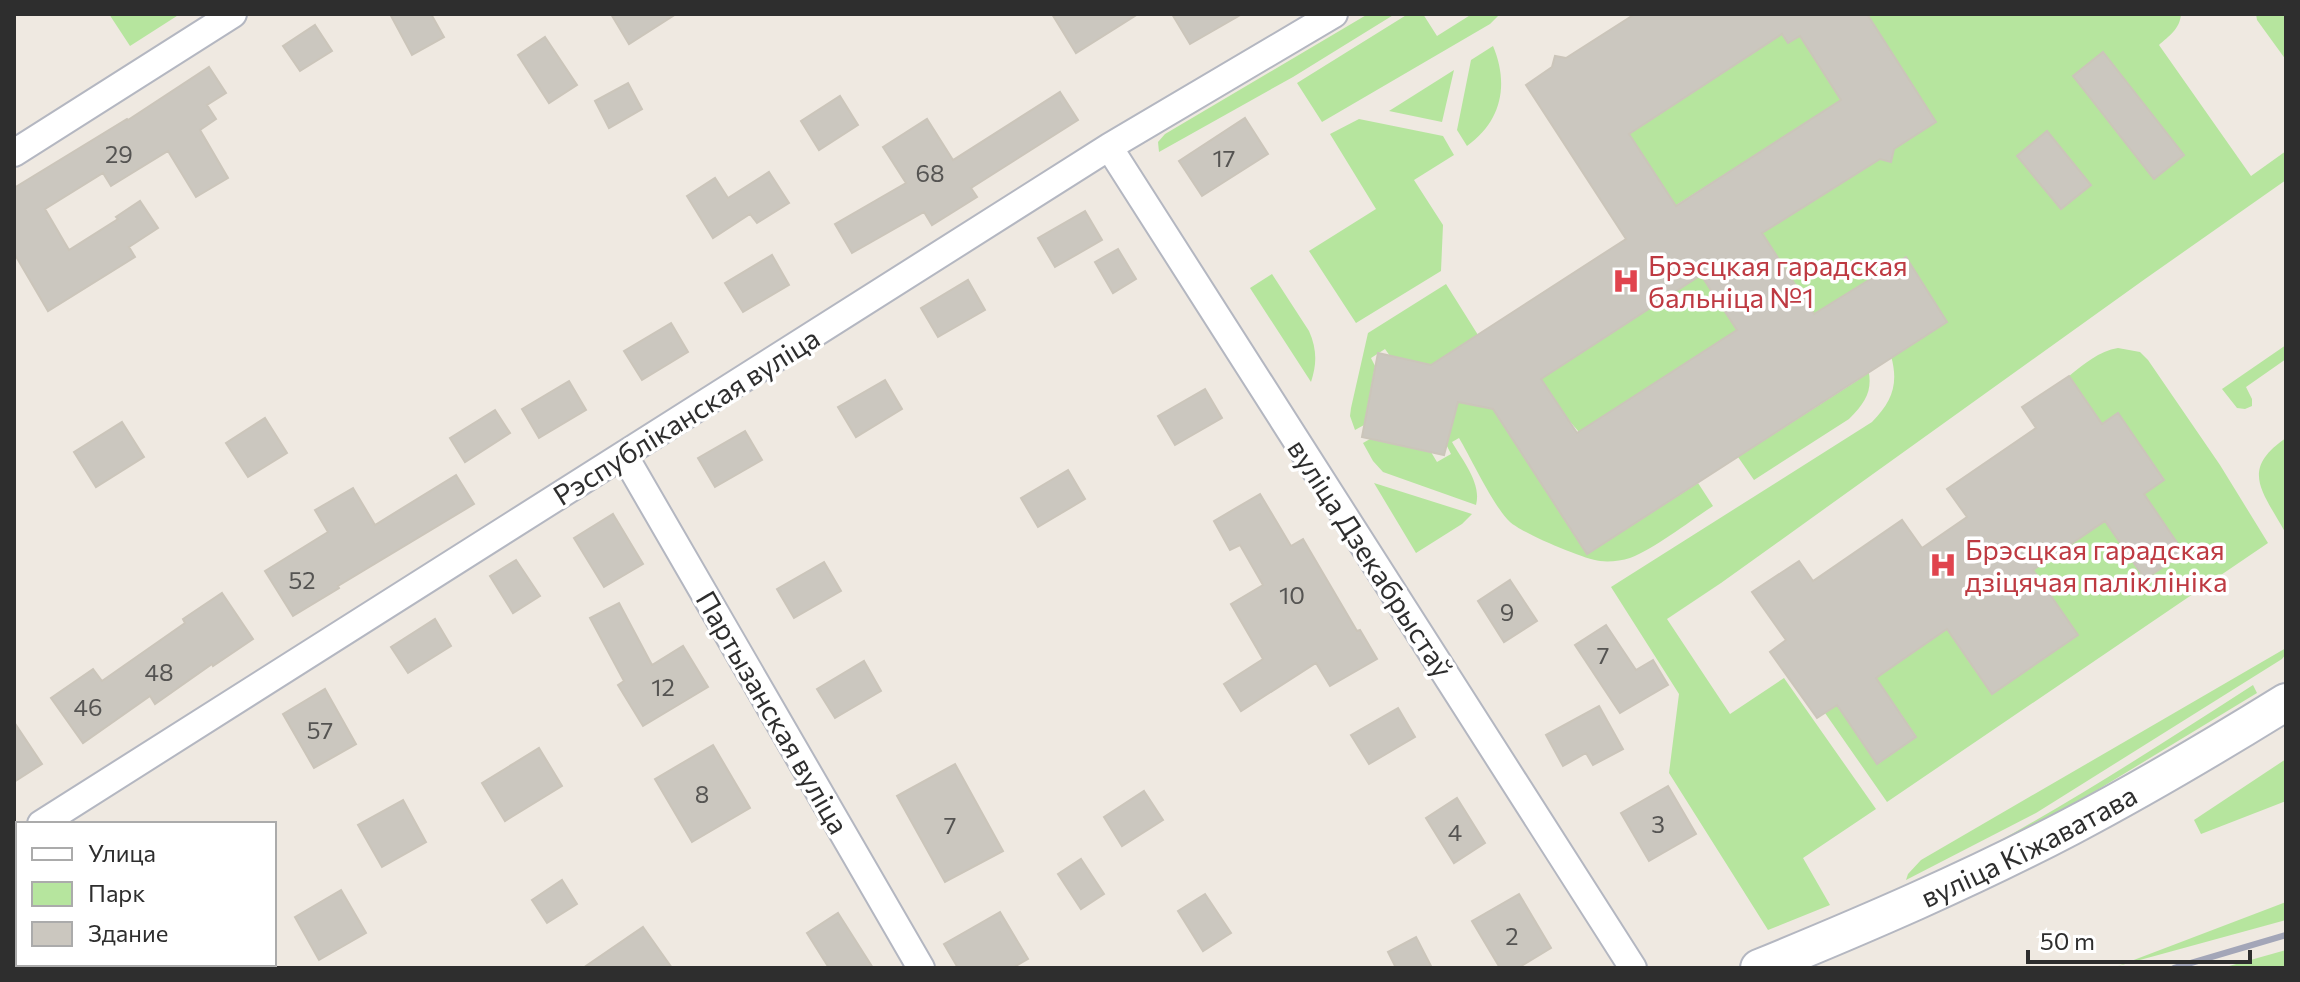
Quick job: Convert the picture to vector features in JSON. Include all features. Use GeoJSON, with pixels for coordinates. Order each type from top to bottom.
{"type":"FeatureCollection","features":[{"type":"Feature","properties":{"kind":"main road","name":"вуліца Кіжаватава"},"geometry":{"type":"LineString","coordinates":[[1759,968],[1931,895],[2055,835],[2286,702]]}},
{"type":"Feature","properties":{"kind":"street"},"geometry":{"type":"LineString","coordinates":[[14,153],[233,14]]}},
{"type":"Feature","properties":{"kind":"street","name":"Рэспубліканская вуліца"},"geometry":{"type":"LineString","coordinates":[[44,822],[1109,147],[1334,14]]}},
{"type":"Feature","properties":{"kind":"street","name":"вуліца Дзекабрыстаў"},"geometry":{"type":"LineString","coordinates":[[1109,147],[1633,968]]}},
{"type":"Feature","properties":{"kind":"street","name":"Партызанская вуліца"},"geometry":{"type":"LineString","coordinates":[[624,455],[921,968]]}},
{"type":"Feature","properties":{"kind":"green space"},"geometry":{"type":"Polygon","coordinates":[[[109,14],[180,14],[130,46],[109,14]]]}},
{"type":"Feature","properties":{"kind":"green space"},"geometry":{"type":"Polygon","coordinates":[[[1368,14],[1395,14],[1293,77],[1159,152],[1158,142],[1165,134],[1368,14]]]}},
{"type":"Feature","properties":{"kind":"green space"},"geometry":{"type":"Polygon","coordinates":[[[1408,14],[1423,14],[1437,36],[1472,14],[1500,14],[1490,24],[1322,122],[1297,83],[1408,14]]]}},
{"type":"Feature","properties":{"kind":"green space"},"geometry":{"type":"Polygon","coordinates":[[[1867,14],[2181,14],[2176,28],[2159,45],[2251,176],[2286,151],[2286,180],[1667,619],[1730,714],[1784,678],[1876,809],[1803,858],[1830,905],[1768,930],[1669,773],[1679,694],[1611,587],[1872,422],[1885,407],[1892,392],[1894,375],[1891,356],[1947,322],[1906,257],[1814,314],[1762,233],[1880,159],[1891,162],[1894,149],[1936,122],[1867,14]]]}},
{"type":"Feature","properties":{"kind":"green space"},"geometry":{"type":"Polygon","coordinates":[[[2256,14],[2286,14],[2286,60],[2257,20],[2256,14]]]}},
{"type":"Feature","properties":{"kind":"green space"},"geometry":{"type":"Polygon","coordinates":[[[1782,34],[1788,43],[1800,36],[1841,100],[1675,206],[1627,135],[1782,34]]]}},
{"type":"Feature","properties":{"kind":"green space"},"geometry":{"type":"Polygon","coordinates":[[[1493,46],[1501,74],[1499,101],[1488,125],[1467,146],[1457,130],[1471,60],[1493,46]]]}},
{"type":"Feature","properties":{"kind":"green space"},"geometry":{"type":"Polygon","coordinates":[[[1454,70],[1442,122],[1389,111],[1454,70]]]}},
{"type":"Feature","properties":{"kind":"green space"},"geometry":{"type":"Polygon","coordinates":[[[1359,119],[1443,136],[1454,155],[1414,180],[1443,225],[1441,271],[1356,323],[1309,251],[1376,209],[1330,134],[1359,119]]]}},
{"type":"Feature","properties":{"kind":"green space"},"geometry":{"type":"Polygon","coordinates":[[[1272,274],[1312,338],[1315,356],[1311,382],[1250,288],[1272,274]]]}},
{"type":"Feature","properties":{"kind":"green space"},"geometry":{"type":"Polygon","coordinates":[[[1701,275],[1737,330],[1579,432],[1541,379],[1701,275]]]}},
{"type":"Feature","properties":{"kind":"green space"},"geometry":{"type":"Polygon","coordinates":[[[1446,284],[1478,335],[1455,350],[1455,370],[1390,356],[1385,349],[1371,358],[1375,366],[1364,425],[1355,430],[1350,416],[1351,408],[1368,333],[1446,284]]]}},
{"type":"Feature","properties":{"kind":"green space"},"geometry":{"type":"Polygon","coordinates":[[[1835,345],[1866,360],[1870,378],[1865,399],[1849,419],[1754,480],[1738,457],[1858,380],[1835,345]]]}},
{"type":"Feature","properties":{"kind":"green space"},"geometry":{"type":"Polygon","coordinates":[[[2286,345],[2286,359],[2246,387],[2252,406],[2237,408],[2222,389],[2286,345]]]}},
{"type":"Feature","properties":{"kind":"green space"},"geometry":{"type":"Polygon","coordinates":[[[2118,348],[2140,352],[2148,360],[2220,465],[2268,543],[1887,802],[1825,713],[1837,705],[1878,764],[1916,736],[1876,678],[1947,629],[1992,694],[2078,635],[2033,570],[2105,521],[2145,579],[2184,553],[2144,494],[2164,479],[2118,414],[2102,424],[2069,376],[2098,355],[2118,348]]]}},
{"type":"Feature","properties":{"kind":"green space"},"geometry":{"type":"Polygon","coordinates":[[[1463,384],[1493,409],[1587,554],[1698,483],[1713,506],[1640,554],[1623,560],[1600,561],[1553,545],[1510,522],[1490,495],[1459,438],[1452,442],[1474,480],[1476,505],[1383,472],[1363,443],[1370,439],[1431,452],[1437,462],[1451,454],[1446,444],[1463,384]]]}},
{"type":"Feature","properties":{"kind":"green space"},"geometry":{"type":"Polygon","coordinates":[[[2286,438],[2285,532],[2263,493],[2259,471],[2272,450],[2286,438]]]}},
{"type":"Feature","properties":{"kind":"green space"},"geometry":{"type":"Polygon","coordinates":[[[1374,483],[1472,514],[1462,524],[1416,553],[1374,483]]]}},
{"type":"Feature","properties":{"kind":"green space"},"geometry":{"type":"Polygon","coordinates":[[[2286,648],[2282,659],[2036,813],[1906,880],[1921,860],[2286,648]]]}},
{"type":"Feature","properties":{"kind":"green space"},"geometry":{"type":"Polygon","coordinates":[[[2253,685],[2257,693],[2043,823],[1955,865],[2069,801],[2253,685]]]}},
{"type":"Feature","properties":{"kind":"green space"},"geometry":{"type":"Polygon","coordinates":[[[2286,759],[2286,801],[2201,834],[2194,820],[2286,759]]]}},
{"type":"Feature","properties":{"kind":"green space"},"geometry":{"type":"Polygon","coordinates":[[[2286,902],[2286,920],[2118,966],[2286,902]]]}},
{"type":"Feature","properties":{"kind":"green space"},"geometry":{"type":"Polygon","coordinates":[[[2286,950],[2286,968],[2222,968],[2286,950]]]}},
{"type":"Feature","properties":{"kind":"building"},"geometry":{"type":"Polygon","coordinates":[[[390,14],[431,14],[444,37],[412,55],[390,14]]]}},
{"type":"Feature","properties":{"kind":"building"},"geometry":{"type":"Polygon","coordinates":[[[611,14],[676,14],[629,44],[611,14]]]}},
{"type":"Feature","properties":{"kind":"building"},"geometry":{"type":"Polygon","coordinates":[[[1052,14],[1138,14],[1076,53],[1052,14]]]}},
{"type":"Feature","properties":{"kind":"building"},"geometry":{"type":"Polygon","coordinates":[[[1172,14],[1242,14],[1190,44],[1172,14]]]}},
{"type":"Feature","properties":{"kind":"building","name":"Брэсцкая гарадская бальніца №1"},"geometry":{"type":"Polygon","coordinates":[[[1635,14],[1867,14],[1936,122],[1894,149],[1891,162],[1880,159],[1762,233],[1814,314],[1906,257],[1947,322],[1587,554],[1493,409],[1458,402],[1444,455],[1362,437],[1378,353],[1431,365],[1626,239],[1526,85],[1552,67],[1555,56],[1566,58],[1635,14]],[[1782,34],[1629,134],[1676,206],[1841,100],[1800,36],[1788,43],[1782,34]],[[1701,275],[1541,379],[1577,433],[1737,330],[1701,275]]]}},
{"type":"Feature","properties":{"kind":"building"},"geometry":{"type":"Polygon","coordinates":[[[315,25],[332,51],[300,71],[283,46],[315,25]]]}},
{"type":"Feature","properties":{"kind":"building"},"geometry":{"type":"Polygon","coordinates":[[[545,37],[577,85],[549,103],[518,55],[545,37]]]}},
{"type":"Feature","properties":{"kind":"building"},"geometry":{"type":"Polygon","coordinates":[[[2103,52],[2184,155],[2154,179],[2073,76],[2103,52]]]}},
{"type":"Feature","properties":{"kind":"building"},"geometry":{"type":"Polygon","coordinates":[[[209,67],[226,93],[207,105],[216,119],[200,130],[228,178],[196,197],[168,151],[111,186],[103,173],[45,209],[69,250],[140,201],[158,228],[129,247],[135,257],[48,311],[14,253],[14,188],[209,67]]]}},
{"type":"Feature","properties":{"kind":"building"},"geometry":{"type":"Polygon","coordinates":[[[628,83],[642,109],[609,128],[595,101],[628,83]]]}},
{"type":"Feature","properties":{"kind":"building"},"geometry":{"type":"Polygon","coordinates":[[[1060,92],[1078,120],[971,188],[977,197],[932,225],[924,212],[852,253],[835,224],[906,183],[883,147],[927,119],[953,160],[1060,92]]]}},
{"type":"Feature","properties":{"kind":"building"},"geometry":{"type":"Polygon","coordinates":[[[840,96],[858,125],[819,150],[801,121],[840,96]]]}},
{"type":"Feature","properties":{"kind":"building"},"geometry":{"type":"Polygon","coordinates":[[[1245,118],[1268,154],[1202,196],[1179,161],[1245,118]]]}},
{"type":"Feature","properties":{"kind":"building"},"geometry":{"type":"Polygon","coordinates":[[[2047,131],[2091,185],[2061,209],[2017,156],[2047,131]]]}},
{"type":"Feature","properties":{"kind":"building"},"geometry":{"type":"Polygon","coordinates":[[[769,172],[789,203],[757,223],[750,214],[713,238],[687,196],[715,178],[728,198],[769,172]]]}},
{"type":"Feature","properties":{"kind":"building"},"geometry":{"type":"Polygon","coordinates":[[[1085,211],[1102,240],[1055,267],[1038,238],[1085,211]]]}},
{"type":"Feature","properties":{"kind":"building"},"geometry":{"type":"Polygon","coordinates":[[[1118,249],[1136,279],[1113,293],[1095,262],[1118,249]]]}},
{"type":"Feature","properties":{"kind":"building"},"geometry":{"type":"Polygon","coordinates":[[[772,255],[789,285],[743,312],[725,283],[772,255]]]}},
{"type":"Feature","properties":{"kind":"building"},"geometry":{"type":"Polygon","coordinates":[[[968,280],[985,310],[938,337],[921,308],[968,280]]]}},
{"type":"Feature","properties":{"kind":"building"},"geometry":{"type":"Polygon","coordinates":[[[671,323],[688,352],[642,380],[624,351],[671,323]]]}},
{"type":"Feature","properties":{"kind":"building","name":"Брэсцкая гарадская дзіцячая паліклініка"},"geometry":{"type":"Polygon","coordinates":[[[2069,376],[2102,424],[2118,413],[2164,480],[2144,494],[2184,553],[2145,579],[2105,521],[2033,570],[2078,635],[1992,694],[1947,629],[1876,678],[1916,737],[1877,764],[1837,705],[1817,718],[1770,652],[1786,640],[1752,592],[1799,561],[1813,581],[1902,520],[1922,548],[1967,517],[1947,489],[2036,428],[2022,407],[2069,376]]]}},
{"type":"Feature","properties":{"kind":"building"},"geometry":{"type":"Polygon","coordinates":[[[885,380],[902,409],[856,437],[838,407],[885,380]]]}},
{"type":"Feature","properties":{"kind":"building"},"geometry":{"type":"Polygon","coordinates":[[[569,381],[586,410],[539,438],[522,409],[569,381]]]}},
{"type":"Feature","properties":{"kind":"building"},"geometry":{"type":"Polygon","coordinates":[[[1205,389],[1222,418],[1175,445],[1158,416],[1205,389]]]}},
{"type":"Feature","properties":{"kind":"building"},"geometry":{"type":"Polygon","coordinates":[[[495,410],[510,433],[465,462],[450,438],[495,410]]]}},
{"type":"Feature","properties":{"kind":"building"},"geometry":{"type":"Polygon","coordinates":[[[265,418],[287,453],[248,477],[226,443],[265,418]]]}},
{"type":"Feature","properties":{"kind":"building"},"geometry":{"type":"Polygon","coordinates":[[[122,422],[144,457],[96,487],[74,452],[122,422]]]}},
{"type":"Feature","properties":{"kind":"building"},"geometry":{"type":"Polygon","coordinates":[[[745,431],[762,460],[715,487],[698,458],[745,431]]]}},
{"type":"Feature","properties":{"kind":"building"},"geometry":{"type":"Polygon","coordinates":[[[1068,470],[1085,499],[1038,527],[1021,498],[1068,470]]]}},
{"type":"Feature","properties":{"kind":"building"},"geometry":{"type":"Polygon","coordinates":[[[456,475],[474,504],[293,616],[265,571],[328,532],[315,510],[353,488],[375,525],[456,475]]]}},
{"type":"Feature","properties":{"kind":"building"},"geometry":{"type":"Polygon","coordinates":[[[1260,494],[1291,546],[1303,539],[1377,659],[1330,686],[1316,663],[1241,711],[1224,684],[1263,659],[1231,604],[1263,585],[1240,545],[1230,550],[1214,521],[1260,494]]]}},
{"type":"Feature","properties":{"kind":"building"},"geometry":{"type":"Polygon","coordinates":[[[613,514],[643,564],[604,587],[574,538],[613,514]]]}},
{"type":"Feature","properties":{"kind":"building"},"geometry":{"type":"Polygon","coordinates":[[[516,560],[540,596],[513,613],[490,576],[516,560]]]}},
{"type":"Feature","properties":{"kind":"building"},"geometry":{"type":"Polygon","coordinates":[[[824,562],[841,591],[794,618],[777,589],[824,562]]]}},
{"type":"Feature","properties":{"kind":"building"},"geometry":{"type":"Polygon","coordinates":[[[1510,580],[1537,621],[1504,642],[1478,601],[1510,580]]]}},
{"type":"Feature","properties":{"kind":"building"},"geometry":{"type":"Polygon","coordinates":[[[222,593],[253,639],[155,704],[150,696],[83,743],[51,698],[93,669],[102,681],[222,593]]]}},
{"type":"Feature","properties":{"kind":"building"},"geometry":{"type":"Polygon","coordinates":[[[619,603],[652,665],[683,646],[708,687],[643,726],[618,685],[624,681],[590,618],[619,603]]]}},
{"type":"Feature","properties":{"kind":"building"},"geometry":{"type":"Polygon","coordinates":[[[435,619],[451,646],[408,673],[391,647],[435,619]]]}},
{"type":"Feature","properties":{"kind":"building"},"geometry":{"type":"Polygon","coordinates":[[[1606,625],[1636,670],[1653,660],[1668,685],[1620,713],[1575,645],[1606,625]]]}},
{"type":"Feature","properties":{"kind":"building"},"geometry":{"type":"Polygon","coordinates":[[[864,661],[881,691],[835,718],[817,689],[864,661]]]}},
{"type":"Feature","properties":{"kind":"building"},"geometry":{"type":"Polygon","coordinates":[[[325,689],[356,744],[314,768],[283,714],[325,689]]]}},
{"type":"Feature","properties":{"kind":"building"},"geometry":{"type":"Polygon","coordinates":[[[1599,706],[1623,749],[1593,765],[1586,753],[1563,766],[1546,735],[1599,706]]]}},
{"type":"Feature","properties":{"kind":"building"},"geometry":{"type":"Polygon","coordinates":[[[1398,708],[1415,737],[1369,764],[1351,735],[1398,708]]]}},
{"type":"Feature","properties":{"kind":"building"},"geometry":{"type":"Polygon","coordinates":[[[14,722],[42,764],[14,782],[14,722]]]}},
{"type":"Feature","properties":{"kind":"building"},"geometry":{"type":"Polygon","coordinates":[[[713,745],[750,808],[692,842],[655,779],[713,745]]]}},
{"type":"Feature","properties":{"kind":"building"},"geometry":{"type":"Polygon","coordinates":[[[539,748],[562,786],[505,821],[482,783],[539,748]]]}},
{"type":"Feature","properties":{"kind":"building"},"geometry":{"type":"Polygon","coordinates":[[[955,764],[1003,851],[945,882],[897,796],[955,764]]]}},
{"type":"Feature","properties":{"kind":"building"},"geometry":{"type":"Polygon","coordinates":[[[1668,786],[1696,834],[1649,861],[1621,813],[1668,786]]]}},
{"type":"Feature","properties":{"kind":"building"},"geometry":{"type":"Polygon","coordinates":[[[1144,791],[1163,820],[1122,846],[1104,817],[1144,791]]]}},
{"type":"Feature","properties":{"kind":"building"},"geometry":{"type":"Polygon","coordinates":[[[1457,798],[1485,843],[1454,863],[1426,818],[1457,798]]]}},
{"type":"Feature","properties":{"kind":"building"},"geometry":{"type":"Polygon","coordinates":[[[403,800],[426,842],[382,867],[358,825],[403,800]]]}},
{"type":"Feature","properties":{"kind":"building"},"geometry":{"type":"Polygon","coordinates":[[[1081,859],[1104,894],[1081,909],[1058,874],[1081,859]]]}},
{"type":"Feature","properties":{"kind":"building"},"geometry":{"type":"Polygon","coordinates":[[[562,880],[577,904],[547,923],[532,900],[562,880]]]}},
{"type":"Feature","properties":{"kind":"building"},"geometry":{"type":"Polygon","coordinates":[[[341,890],[366,933],[319,960],[295,917],[341,890]]]}},
{"type":"Feature","properties":{"kind":"building"},"geometry":{"type":"Polygon","coordinates":[[[1205,894],[1231,933],[1203,951],[1178,911],[1205,894]]]}},
{"type":"Feature","properties":{"kind":"building"},"geometry":{"type":"Polygon","coordinates":[[[1519,894],[1551,948],[1518,968],[1500,968],[1472,921],[1519,894]]]}},
{"type":"Feature","properties":{"kind":"building"},"geometry":{"type":"Polygon","coordinates":[[[1000,912],[1028,959],[1012,968],[958,968],[944,944],[1000,912]]]}},
{"type":"Feature","properties":{"kind":"building"},"geometry":{"type":"Polygon","coordinates":[[[838,913],[873,968],[829,968],[807,933],[838,913]]]}},
{"type":"Feature","properties":{"kind":"building"},"geometry":{"type":"Polygon","coordinates":[[[643,927],[672,968],[583,968],[643,927]]]}},
{"type":"Feature","properties":{"kind":"building"},"geometry":{"type":"Polygon","coordinates":[[[1416,937],[1432,968],[1396,968],[1388,952],[1416,937]]]}},
{"type":"Feature","properties":{"kind":"railway"},"geometry":{"type":"LineString","coordinates":[[2174,968],[2286,935]]}},
{"type":"Feature","properties":{"kind":"place","name":"Брэсцкая гарадская бальніца №1"},"geometry":{"type":"Point","coordinates":[1626,281]}},
{"type":"Feature","properties":{"kind":"place","name":"Брэсцкая гарадская дзіцячая паліклініка"},"geometry":{"type":"Point","coordinates":[1943,565]}}]}
